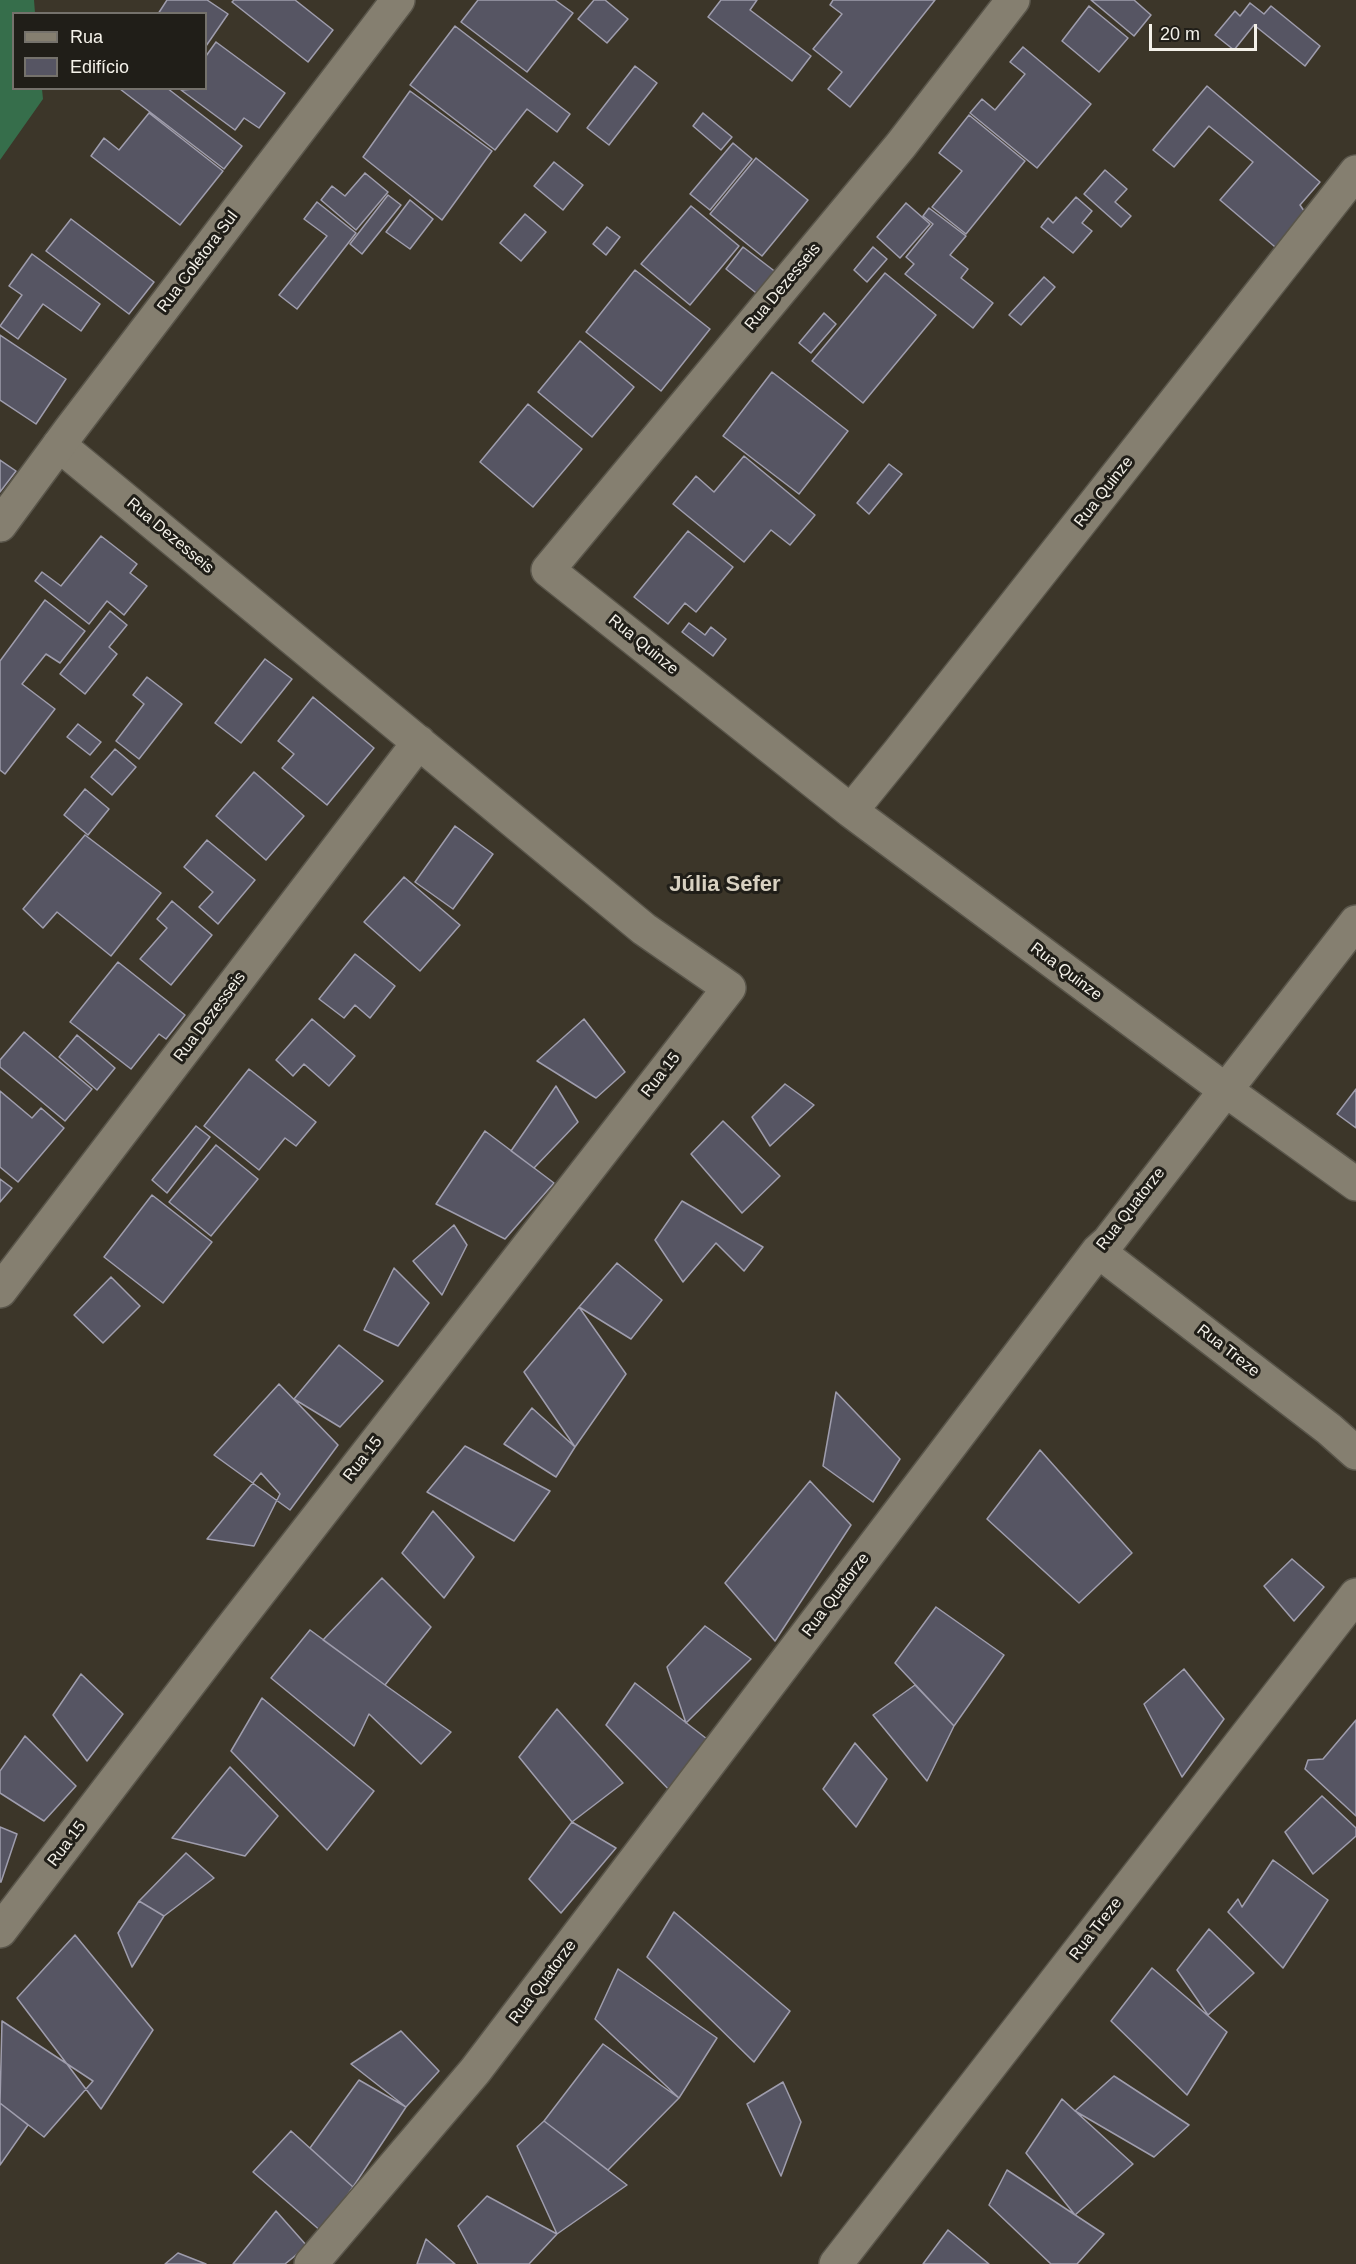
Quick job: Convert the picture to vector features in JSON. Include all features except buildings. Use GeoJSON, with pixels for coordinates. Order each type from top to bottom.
{"type":"FeatureCollection","features":[{"type":"Feature","properties":{"kind":"street","name":"Rua Coletora Sul"},"geometry":{"type":"LineString","coordinates":[[0,525],[398,0]]}},
{"type":"Feature","properties":{"kind":"street","name":"Rua Dezesseis"},"geometry":{"type":"LineString","coordinates":[[548,570],[901,145],[1013,0]]}},
{"type":"Feature","properties":{"kind":"street","name":"Rua Quinze"},"geometry":{"type":"LineString","coordinates":[[850,811],[1356,172]]}},
{"type":"Feature","properties":{"kind":"street","name":"Rua Dezesseis"},"geometry":{"type":"LineString","coordinates":[[59,445],[644,928],[729,988]]}},
{"type":"Feature","properties":{"kind":"street","name":"Rua Quinze"},"geometry":{"type":"LineString","coordinates":[[548,570],[850,811],[1224,1089]]}},
{"type":"Feature","properties":{"kind":"street","name":"Rua Dezesseis"},"geometry":{"type":"LineString","coordinates":[[0,1291],[420,742]]}},
{"type":"Feature","properties":{"kind":"street","name":"Rua Quatorze"},"geometry":{"type":"LineString","coordinates":[[311,2264],[475,2071],[1098,1251],[1356,922]]}},
{"type":"Feature","properties":{"kind":"street","name":"Rua 15"},"geometry":{"type":"LineString","coordinates":[[0,1932],[227,1634],[729,988]]}},
{"type":"Feature","properties":{"kind":"street"},"geometry":{"type":"LineString","coordinates":[[1224,1089],[1356,1184]]}},
{"type":"Feature","properties":{"kind":"street","name":"Rua Treze"},"geometry":{"type":"LineString","coordinates":[[1098,1251],[1329,1429],[1356,1453]]}},
{"type":"Feature","properties":{"kind":"street","name":"Rua Treze"},"geometry":{"type":"LineString","coordinates":[[836,2264],[1356,1595]]}},
{"type":"Feature","properties":{"kind":"green space"},"geometry":{"type":"Polygon","coordinates":[[[0,0],[34,0],[35,12],[12,12],[12,90],[42,90],[43,99],[0,160],[0,0]]]}},
{"type":"Feature","properties":{"kind":"district","name":"Júlia Sefer"},"geometry":{"type":"Point","coordinates":[725,885]}}]}
